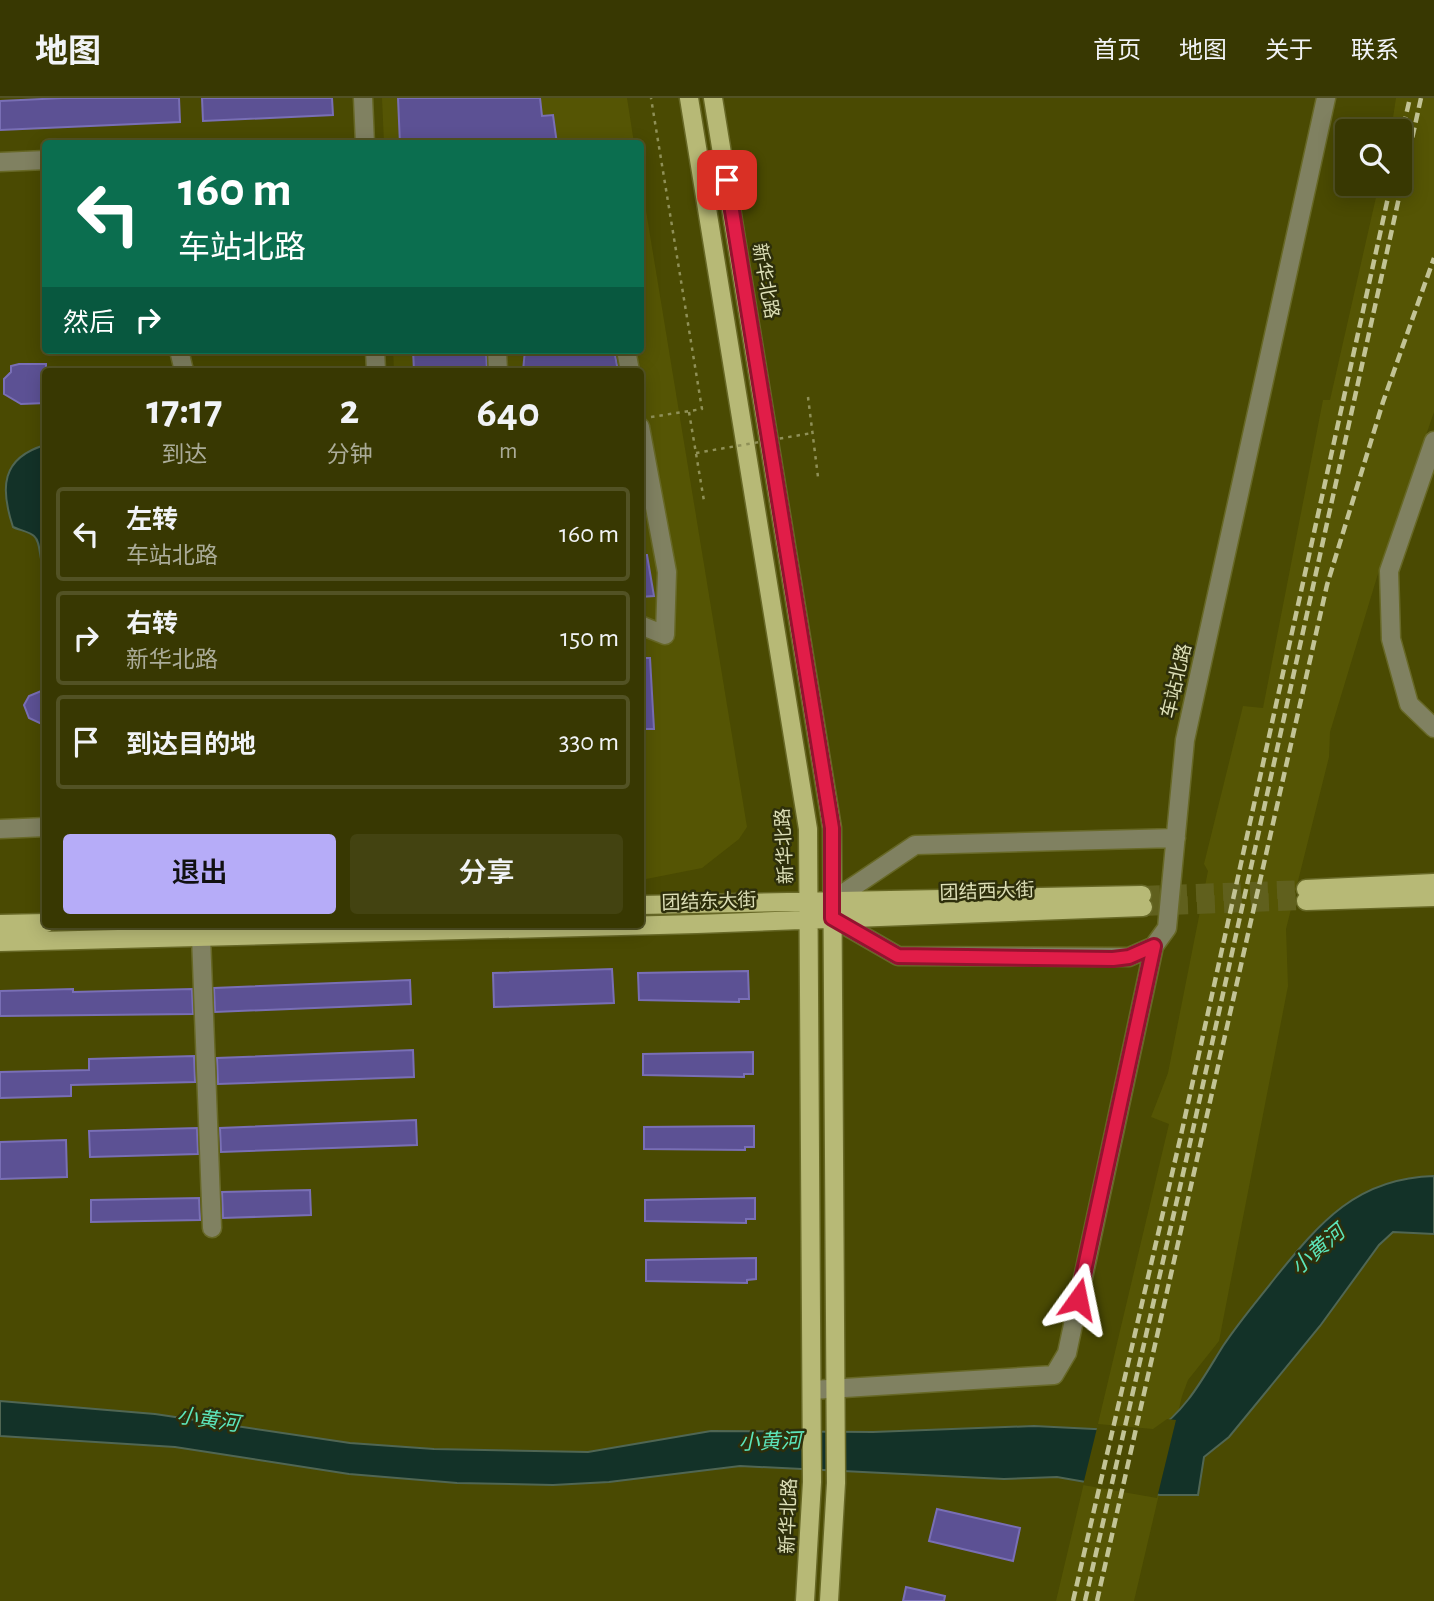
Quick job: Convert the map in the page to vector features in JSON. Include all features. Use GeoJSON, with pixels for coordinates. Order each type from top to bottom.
{"type":"FeatureCollection","features":[{"type":"Feature","properties":{"kind":"main road","name":"新华北路"},"geometry":{"type":"LineString","coordinates":[[689,98],[808,829],[812,1482],[804,1601]]}},
{"type":"Feature","properties":{"kind":"main road","name":"新华北路"},"geometry":{"type":"LineString","coordinates":[[713,98],[832,828],[836,1483],[830,1601]]}},
{"type":"Feature","properties":{"kind":"main road"},"geometry":{"type":"LineString","coordinates":[[1434,883],[1306,895],[1434,897]]}},
{"type":"Feature","properties":{"kind":"main road","name":"团结西大街"},"geometry":{"type":"LineString","coordinates":[[832,910],[1142,901]]}},
{"type":"Feature","properties":{"kind":"main road","name":"团结东大街"},"geometry":{"type":"LineString","coordinates":[[644,905],[808,911]]}},
{"type":"Feature","properties":{"kind":"main road","name":"团结东大街"},"geometry":{"type":"LineString","coordinates":[[644,918],[832,910]]}},
{"type":"Feature","properties":{"kind":"main road"},"geometry":{"type":"LineString","coordinates":[[0,925],[42,923]]}},
{"type":"Feature","properties":{"kind":"main road","name":"团结东大街"},"geometry":{"type":"LineString","coordinates":[[0,942],[395,928]]}},
{"type":"Feature","properties":{"kind":"street"},"geometry":{"type":"LineString","coordinates":[[363,98],[365,140]]}},
{"type":"Feature","properties":{"kind":"street","name":"车站北路"},"geometry":{"type":"LineString","coordinates":[[836,1389],[1054,1375],[1066,1353],[1154,946],[1167,929],[1185,740],[1326,98]]}},
{"type":"Feature","properties":{"kind":"street"},"geometry":{"type":"LineString","coordinates":[[0,162],[42,160]]}},
{"type":"Feature","properties":{"kind":"street"},"geometry":{"type":"LineString","coordinates":[[1434,441],[1389,571],[1391,639],[1409,704],[1434,728]]}},
{"type":"Feature","properties":{"kind":"street"},"geometry":{"type":"LineString","coordinates":[[644,464],[667,572],[665,635],[644,627]]}},
{"type":"Feature","properties":{"kind":"street"},"geometry":{"type":"LineString","coordinates":[[0,829],[42,827]]}},
{"type":"Feature","properties":{"kind":"street"},"geometry":{"type":"LineString","coordinates":[[1154,946],[1129,957],[1113,959],[898,956],[832,910],[915,845],[1176,838]]}},
{"type":"Feature","properties":{"kind":"street"},"geometry":{"type":"LineString","coordinates":[[201,936],[212,1228]]}},
{"type":"Feature","properties":{"kind":"street"},"geometry":{"type":"LineString","coordinates":[[812,1390],[836,1389]]}},
{"type":"Feature","properties":{"kind":"path"},"geometry":{"type":"LineString","coordinates":[[644,418],[702,409],[651,98]]}},
{"type":"Feature","properties":{"kind":"path"},"geometry":{"type":"LineString","coordinates":[[808,397],[818,477]]}},
{"type":"Feature","properties":{"kind":"path"},"geometry":{"type":"LineString","coordinates":[[688,412],[704,500]]}},
{"type":"Feature","properties":{"kind":"path"},"geometry":{"type":"LineString","coordinates":[[696,453],[812,433]]}},
{"type":"Feature","properties":{"kind":"shaded area"},"geometry":{"type":"Polygon","coordinates":[[[382,98],[627,98],[634,140],[384,140],[382,98]]]}},
{"type":"Feature","properties":{"kind":"shaded area"},"geometry":{"type":"Polygon","coordinates":[[[1396,98],[1434,98],[1434,412],[1377,577],[1330,732],[1329,757],[1286,929],[1288,986],[1219,1341],[1188,1380],[1182,1396],[1134,1601],[1056,1601],[1169,1124],[1151,1117],[1168,1073],[1208,871],[1204,864],[1243,706],[1263,708],[1323,400],[1330,400],[1376,196],[1412,196],[1412,119],[1393,119],[1396,98]]]}},
{"type":"Feature","properties":{"kind":"shaded area"},"geometry":{"type":"Polygon","coordinates":[[[644,198],[747,827],[739,839],[702,868],[644,879],[644,368],[394,368],[393,354],[644,354],[644,198]]]}},
{"type":"Feature","properties":{"kind":"water"},"geometry":{"type":"Polygon","coordinates":[[[42,446],[42,564],[34,536],[13,527],[6,500],[6,487],[12,466],[30,451],[42,446]]]}},
{"type":"Feature","properties":{"kind":"water","name":"小黄河"},"geometry":{"type":"Polygon","coordinates":[[[1434,1176],[1434,1234],[1393,1232],[1379,1245],[1320,1326],[1229,1437],[1204,1457],[1198,1495],[1160,1495],[1057,1477],[1004,1479],[740,1466],[609,1482],[553,1485],[457,1483],[349,1474],[175,1447],[0,1436],[0,1401],[155,1414],[350,1443],[434,1449],[588,1452],[711,1431],[873,1432],[1034,1426],[1154,1432],[1185,1404],[1242,1320],[1325,1222],[1362,1194],[1383,1185],[1434,1176]]]}},
{"type":"Feature","properties":{"kind":"pier"},"geometry":{"type":"Polygon","coordinates":[[[1167,1419],[1176,1420],[1157,1498],[1083,1485],[1098,1424],[1153,1429],[1167,1419]]]}},
{"type":"Feature","properties":{"kind":"building"},"geometry":{"type":"Polygon","coordinates":[[[179,98],[180,122],[0,130],[0,101],[179,98]]]}},
{"type":"Feature","properties":{"kind":"building"},"geometry":{"type":"Polygon","coordinates":[[[202,98],[332,98],[333,115],[203,121],[202,98]]]}},
{"type":"Feature","properties":{"kind":"building"},"geometry":{"type":"Polygon","coordinates":[[[398,98],[540,98],[542,116],[553,115],[556,140],[400,140],[398,98]]]}},
{"type":"Feature","properties":{"kind":"building"},"geometry":{"type":"Polygon","coordinates":[[[413,354],[486,354],[487,368],[414,368],[413,354]]]}},
{"type":"Feature","properties":{"kind":"building"},"geometry":{"type":"Polygon","coordinates":[[[525,354],[615,354],[617,368],[523,368],[525,354]]]}},
{"type":"Feature","properties":{"kind":"building"},"geometry":{"type":"Polygon","coordinates":[[[46,364],[46,368],[42,368],[42,403],[21,404],[4,394],[4,379],[11,372],[11,366],[46,364]]]}},
{"type":"Feature","properties":{"kind":"building"},"geometry":{"type":"Polygon","coordinates":[[[644,555],[647,555],[654,596],[644,597],[644,555]]]}},
{"type":"Feature","properties":{"kind":"building"},"geometry":{"type":"Polygon","coordinates":[[[644,658],[650,658],[654,729],[644,729],[644,658]]]}},
{"type":"Feature","properties":{"kind":"building"},"geometry":{"type":"Polygon","coordinates":[[[42,691],[42,724],[29,718],[24,705],[29,696],[42,691]]]}},
{"type":"Feature","properties":{"kind":"building"},"geometry":{"type":"Polygon","coordinates":[[[612,969],[614,1003],[494,1007],[493,973],[612,969]]]}},
{"type":"Feature","properties":{"kind":"building"},"geometry":{"type":"Polygon","coordinates":[[[748,971],[749,999],[739,999],[739,1002],[639,1000],[638,973],[748,971]]]}},
{"type":"Feature","properties":{"kind":"building"},"geometry":{"type":"Polygon","coordinates":[[[410,980],[411,1004],[215,1012],[214,988],[410,980]]]}},
{"type":"Feature","properties":{"kind":"building"},"geometry":{"type":"Polygon","coordinates":[[[73,989],[73,992],[192,989],[193,1014],[0,1016],[0,991],[73,989]]]}},
{"type":"Feature","properties":{"kind":"building"},"geometry":{"type":"Polygon","coordinates":[[[413,1050],[414,1077],[218,1084],[217,1058],[413,1050]]]}},
{"type":"Feature","properties":{"kind":"building"},"geometry":{"type":"Polygon","coordinates":[[[753,1052],[753,1074],[744,1074],[744,1077],[643,1075],[643,1054],[753,1052]]]}},
{"type":"Feature","properties":{"kind":"building"},"geometry":{"type":"Polygon","coordinates":[[[194,1056],[195,1082],[71,1085],[71,1096],[0,1098],[0,1072],[89,1070],[89,1059],[194,1056]]]}},
{"type":"Feature","properties":{"kind":"building"},"geometry":{"type":"Polygon","coordinates":[[[416,1120],[417,1145],[221,1152],[220,1128],[416,1120]]]}},
{"type":"Feature","properties":{"kind":"building"},"geometry":{"type":"Polygon","coordinates":[[[754,1126],[754,1147],[745,1147],[745,1150],[644,1149],[644,1127],[754,1126]]]}},
{"type":"Feature","properties":{"kind":"building"},"geometry":{"type":"Polygon","coordinates":[[[197,1128],[198,1154],[90,1157],[89,1131],[197,1128]]]}},
{"type":"Feature","properties":{"kind":"building"},"geometry":{"type":"Polygon","coordinates":[[[66,1140],[67,1177],[0,1179],[0,1142],[66,1140]]]}},
{"type":"Feature","properties":{"kind":"building"},"geometry":{"type":"Polygon","coordinates":[[[310,1190],[311,1215],[223,1218],[222,1192],[310,1190]]]}},
{"type":"Feature","properties":{"kind":"building"},"geometry":{"type":"Polygon","coordinates":[[[199,1198],[200,1220],[91,1222],[91,1200],[199,1198]]]}},
{"type":"Feature","properties":{"kind":"building"},"geometry":{"type":"Polygon","coordinates":[[[755,1198],[755,1219],[746,1219],[746,1223],[645,1221],[645,1200],[755,1198]]]}},
{"type":"Feature","properties":{"kind":"building"},"geometry":{"type":"Polygon","coordinates":[[[756,1258],[756,1279],[747,1280],[747,1283],[646,1281],[646,1260],[756,1258]]]}},
{"type":"Feature","properties":{"kind":"building"},"geometry":{"type":"Polygon","coordinates":[[[937,1509],[1020,1528],[1013,1561],[929,1541],[937,1509]]]}},
{"type":"Feature","properties":{"kind":"building"},"geometry":{"type":"Polygon","coordinates":[[[906,1587],[945,1596],[944,1601],[903,1601],[906,1587]]]}},
{"type":"Feature","properties":{"kind":"tunnel"},"geometry":{"type":"LineString","coordinates":[[1142,895],[1306,889]]}},
{"type":"Feature","properties":{"kind":"tunnel"},"geometry":{"type":"LineString","coordinates":[[1143,907],[1306,901]]}},
{"type":"Feature","properties":{"kind":"railway"},"geometry":{"type":"LineString","coordinates":[[1405,119],[1410,98]]}},
{"type":"Feature","properties":{"kind":"railway"},"geometry":{"type":"LineString","coordinates":[[1085,1601],[1188,1152],[1421,98]]}},
{"type":"Feature","properties":{"kind":"railway"},"geometry":{"type":"LineString","coordinates":[[1073,1601],[1181,1135],[1388,196]]}},
{"type":"Feature","properties":{"kind":"railway"},"geometry":{"type":"LineString","coordinates":[[1097,1601],[1327,585],[1383,402],[1434,258]]}},
{"type":"Feature","properties":{"kind":"route"},"geometry":{"type":"LineString","coordinates":[[727,180],[832,828],[832,918],[898,956],[1113,959],[1129,957],[1154,946],[1078,1299]]}}]}
